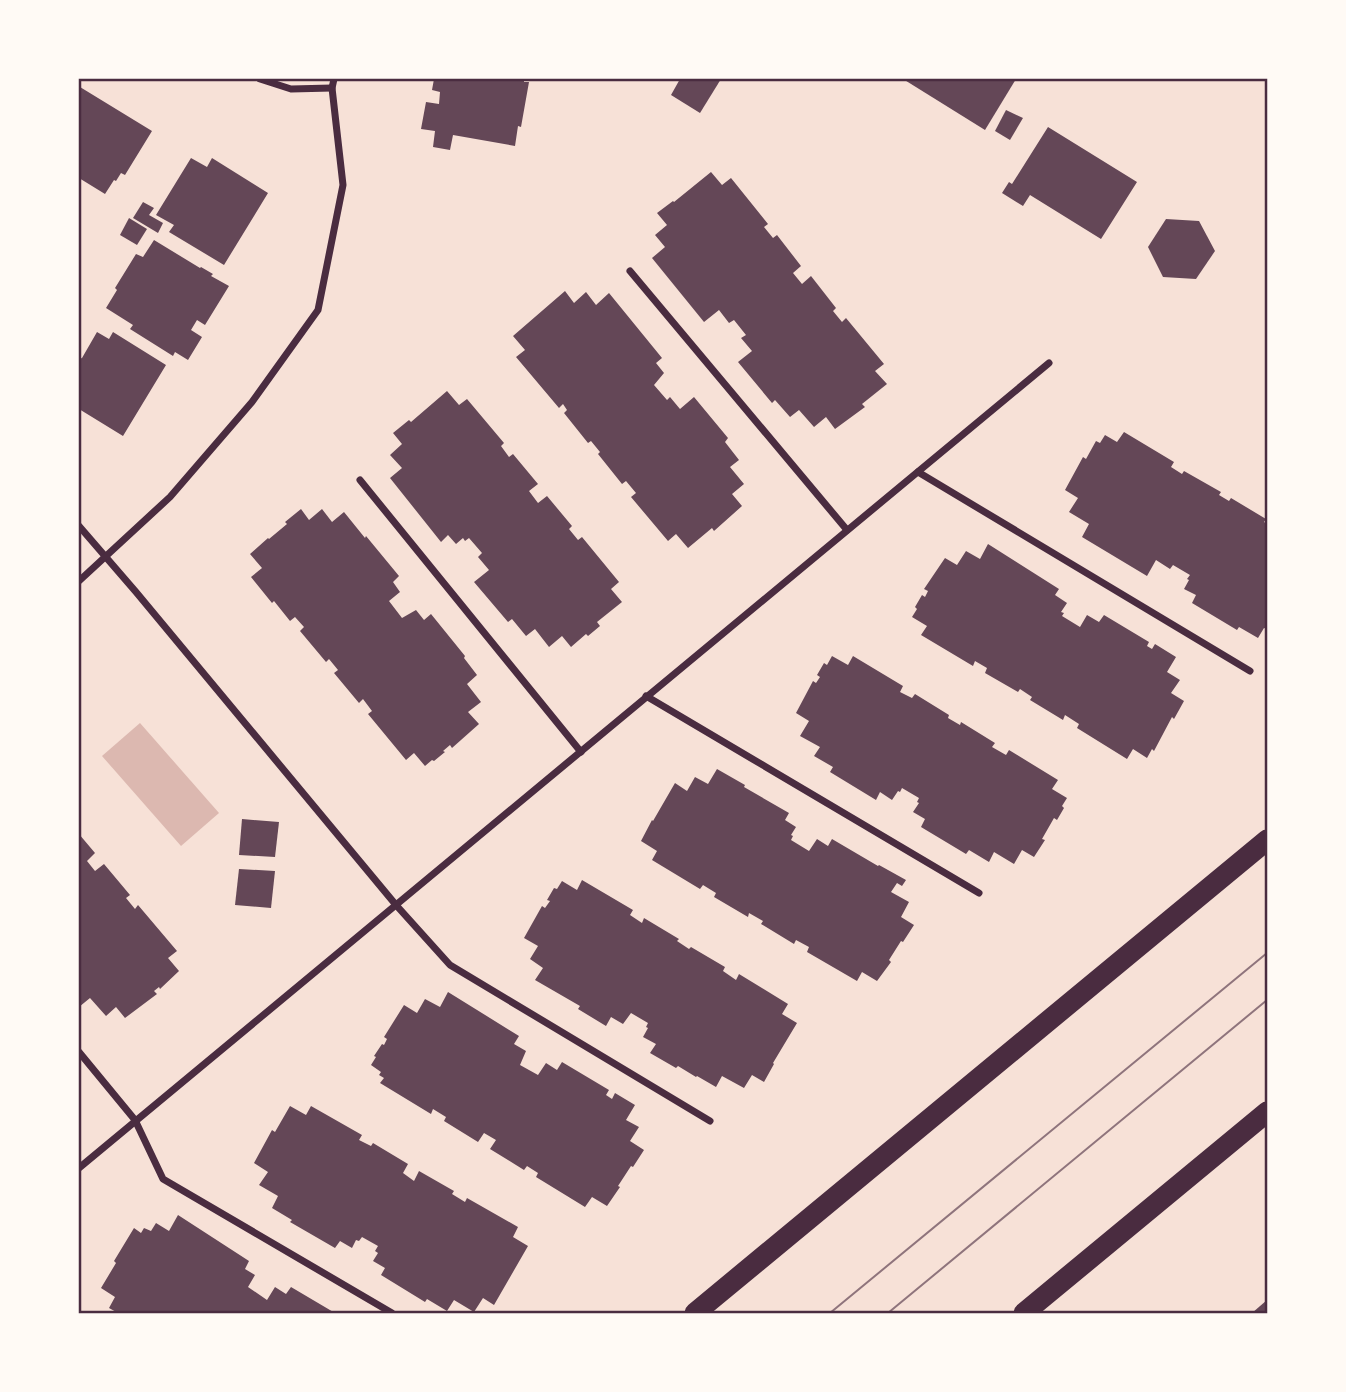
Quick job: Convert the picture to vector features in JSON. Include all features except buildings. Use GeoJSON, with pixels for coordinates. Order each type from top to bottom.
{"type":"FeatureCollection","features":[{"type":"Feature","properties":{"kind":"highway"},"geometry":{"type":"LineString","coordinates":[[695,1313],[1267,840]]}},
{"type":"Feature","properties":{"kind":"highway"},"geometry":{"type":"LineString","coordinates":[[1024,1313],[1267,1112]]}},
{"type":"Feature","properties":{"kind":"street"},"geometry":{"type":"LineString","coordinates":[[260,79],[290,89],[331,88]]}},
{"type":"Feature","properties":{"kind":"street"},"geometry":{"type":"LineString","coordinates":[[79,581],[170,497],[253,402],[318,310],[343,185],[331,88],[334,79]]}},
{"type":"Feature","properties":{"kind":"street"},"geometry":{"type":"LineString","coordinates":[[630,271],[848,530]]}},
{"type":"Feature","properties":{"kind":"street"},"geometry":{"type":"LineString","coordinates":[[79,1168],[1049,363]]}},
{"type":"Feature","properties":{"kind":"street"},"geometry":{"type":"LineString","coordinates":[[918,472],[1250,671]]}},
{"type":"Feature","properties":{"kind":"street"},"geometry":{"type":"LineString","coordinates":[[360,480],[581,752]]}},
{"type":"Feature","properties":{"kind":"street"},"geometry":{"type":"LineString","coordinates":[[79,526],[396,905],[450,965],[710,1121]]}},
{"type":"Feature","properties":{"kind":"street"},"geometry":{"type":"LineString","coordinates":[[646,695],[979,893]]}},
{"type":"Feature","properties":{"kind":"street"},"geometry":{"type":"LineString","coordinates":[[79,1052],[135,1120],[163,1179],[392,1313]]}},
{"type":"Feature","properties":{"kind":"shaded area"},"geometry":{"type":"Polygon","coordinates":[[[140,723],[219,813],[181,846],[102,756],[140,723]]]}},
{"type":"Feature","properties":{"kind":"tram line"},"geometry":{"type":"LineString","coordinates":[[830,1313],[1267,953]]}},
{"type":"Feature","properties":{"kind":"tram line"},"geometry":{"type":"LineString","coordinates":[[888,1313],[1267,1000]]}}]}
